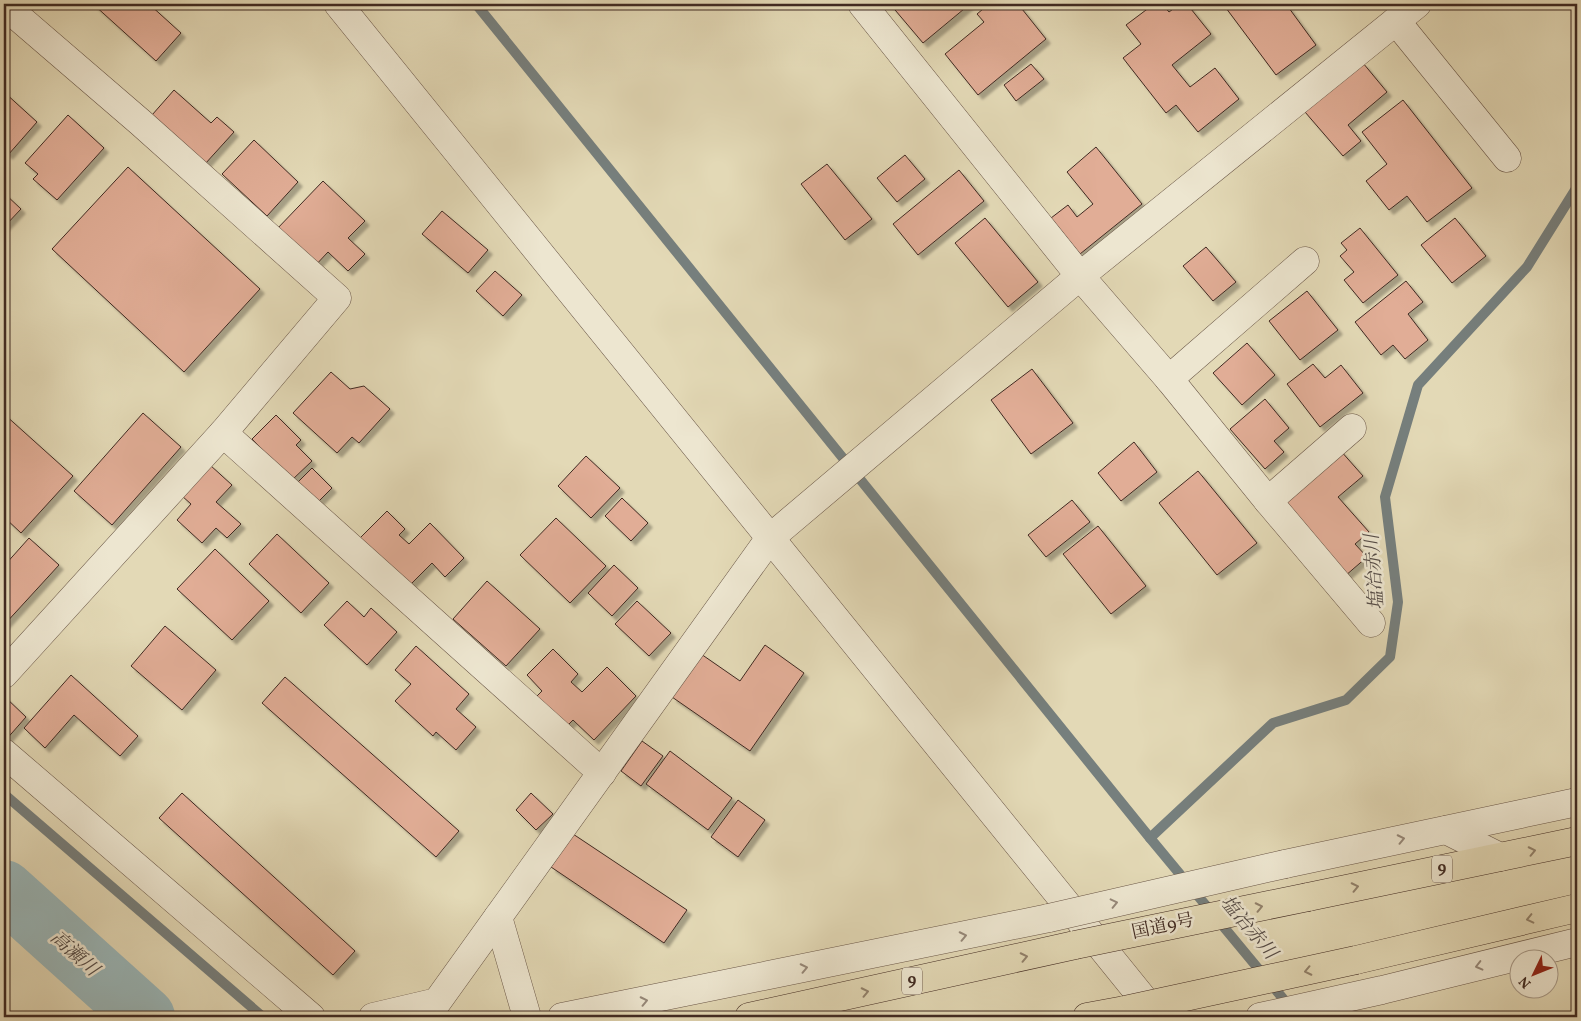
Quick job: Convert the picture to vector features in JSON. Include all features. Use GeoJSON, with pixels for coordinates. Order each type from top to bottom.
{"type":"FeatureCollection","features":[{"type":"Feature","properties":{"kind":"highway","name":"国道9号"},"geometry":{"type":"LineString","coordinates":[[749,1017],[1074,946],[1577,841]]}},
{"type":"Feature","properties":{"kind":"highway"},"geometry":{"type":"LineString","coordinates":[[1087,1017],[1356,960],[1577,908]]}},
{"type":"Feature","properties":{"kind":"street"},"geometry":{"type":"LineString","coordinates":[[338,4],[1158,1017]]}},
{"type":"Feature","properties":{"kind":"street"},"geometry":{"type":"LineString","coordinates":[[862,4],[1080,276],[1170,379],[1268,501],[1371,623]]}},
{"type":"Feature","properties":{"kind":"street"},"geometry":{"type":"LineString","coordinates":[[373,1017],[437,1002],[770,538],[1080,276],[1417,4]]}},
{"type":"Feature","properties":{"kind":"street"},"geometry":{"type":"LineString","coordinates":[[4,5],[140,122],[337,298],[223,433],[4,674]]}},
{"type":"Feature","properties":{"kind":"street"},"geometry":{"type":"LineString","coordinates":[[1396,20],[1507,158]]}},
{"type":"Feature","properties":{"kind":"street"},"geometry":{"type":"LineString","coordinates":[[1170,379],[1305,261]]}},
{"type":"Feature","properties":{"kind":"street"},"geometry":{"type":"LineString","coordinates":[[1268,501],[1352,428]]}},
{"type":"Feature","properties":{"kind":"street"},"geometry":{"type":"LineString","coordinates":[[223,433],[602,772]]}},
{"type":"Feature","properties":{"kind":"street"},"geometry":{"type":"LineString","coordinates":[[4,753],[311,1017]]}},
{"type":"Feature","properties":{"kind":"street"},"geometry":{"type":"LineString","coordinates":[[562,1017],[1049,918],[1285,864],[1577,802]]}},
{"type":"Feature","properties":{"kind":"street"},"geometry":{"type":"LineString","coordinates":[[1446,830],[1500,858]]}},
{"type":"Feature","properties":{"kind":"street"},"geometry":{"type":"LineString","coordinates":[[498,917],[526,1017]]}},
{"type":"Feature","properties":{"kind":"street"},"geometry":{"type":"LineString","coordinates":[[1260,1017],[1382,990],[1577,942]]}},
{"type":"Feature","properties":{"kind":"building"},"geometry":{"type":"Polygon","coordinates":[[[93,4],[149,4],[181,33],[156,61],[93,4]]]}},
{"type":"Feature","properties":{"kind":"building"},"geometry":{"type":"Polygon","coordinates":[[[890,4],[970,4],[923,43],[890,4]]]}},
{"type":"Feature","properties":{"kind":"building"},"geometry":{"type":"Polygon","coordinates":[[[989,4],[1018,4],[1046,39],[978,95],[945,54],[984,22],[977,14],[989,4]]]}},
{"type":"Feature","properties":{"kind":"building"},"geometry":{"type":"Polygon","coordinates":[[[1154,4],[1162,4],[1169,12],[1180,4],[1187,4],[1211,34],[1172,65],[1190,87],[1215,68],[1239,99],[1198,132],[1176,105],[1166,113],[1123,58],[1141,44],[1126,25],[1154,4]]]}},
{"type":"Feature","properties":{"kind":"building"},"geometry":{"type":"Polygon","coordinates":[[[1223,4],[1286,4],[1316,45],[1276,75],[1223,4]]]}},
{"type":"Feature","properties":{"kind":"building"},"geometry":{"type":"Polygon","coordinates":[[[1363,63],[1387,92],[1348,125],[1361,141],[1343,156],[1305,112],[1363,63]]]}},
{"type":"Feature","properties":{"kind":"building"},"geometry":{"type":"Polygon","coordinates":[[[1031,64],[1044,79],[1016,101],[1004,85],[1031,64]]]}},
{"type":"Feature","properties":{"kind":"building"},"geometry":{"type":"Polygon","coordinates":[[[174,90],[211,123],[217,117],[234,132],[205,164],[152,115],[174,90]]]}},
{"type":"Feature","properties":{"kind":"building"},"geometry":{"type":"Polygon","coordinates":[[[4,92],[37,122],[8,155],[4,151],[4,92]]]}},
{"type":"Feature","properties":{"kind":"building"},"geometry":{"type":"Polygon","coordinates":[[[1403,100],[1472,188],[1427,222],[1407,196],[1389,210],[1366,181],[1387,164],[1362,132],[1403,100]]]}},
{"type":"Feature","properties":{"kind":"building"},"geometry":{"type":"Polygon","coordinates":[[[68,115],[104,148],[57,200],[33,179],[38,174],[25,163],[68,115]]]}},
{"type":"Feature","properties":{"kind":"building"},"geometry":{"type":"Polygon","coordinates":[[[254,140],[298,182],[267,216],[222,174],[254,140]]]}},
{"type":"Feature","properties":{"kind":"building"},"geometry":{"type":"Polygon","coordinates":[[[1096,147],[1142,204],[1080,254],[1051,218],[1068,205],[1077,217],[1093,204],[1067,172],[1096,147]]]}},
{"type":"Feature","properties":{"kind":"building"},"geometry":{"type":"Polygon","coordinates":[[[905,155],[925,179],[897,202],[877,178],[905,155]]]}},
{"type":"Feature","properties":{"kind":"building"},"geometry":{"type":"Polygon","coordinates":[[[827,164],[872,219],[845,240],[801,184],[827,164]]]}},
{"type":"Feature","properties":{"kind":"building"},"geometry":{"type":"Polygon","coordinates":[[[128,167],[260,289],[184,372],[52,249],[128,167]]]}},
{"type":"Feature","properties":{"kind":"building"},"geometry":{"type":"Polygon","coordinates":[[[959,170],[984,201],[918,255],[893,224],[959,170]]]}},
{"type":"Feature","properties":{"kind":"building"},"geometry":{"type":"Polygon","coordinates":[[[323,181],[365,221],[348,238],[365,254],[348,271],[328,252],[313,268],[275,231],[323,181]]]}},
{"type":"Feature","properties":{"kind":"building"},"geometry":{"type":"Polygon","coordinates":[[[4,193],[21,209],[4,227],[4,193]]]}},
{"type":"Feature","properties":{"kind":"building"},"geometry":{"type":"Polygon","coordinates":[[[442,211],[488,250],[468,273],[422,234],[442,211]]]}},
{"type":"Feature","properties":{"kind":"building"},"geometry":{"type":"Polygon","coordinates":[[[985,218],[1038,282],[1008,307],[955,243],[985,218]]]}},
{"type":"Feature","properties":{"kind":"building"},"geometry":{"type":"Polygon","coordinates":[[[1455,218],[1486,256],[1452,283],[1421,245],[1455,218]]]}},
{"type":"Feature","properties":{"kind":"building"},"geometry":{"type":"Polygon","coordinates":[[[1360,228],[1398,275],[1363,303],[1344,280],[1354,272],[1340,256],[1347,250],[1341,243],[1360,228]]]}},
{"type":"Feature","properties":{"kind":"building"},"geometry":{"type":"Polygon","coordinates":[[[1206,247],[1236,282],[1213,301],[1183,266],[1206,247]]]}},
{"type":"Feature","properties":{"kind":"building"},"geometry":{"type":"Polygon","coordinates":[[[495,271],[522,295],[503,316],[476,291],[495,271]]]}},
{"type":"Feature","properties":{"kind":"building"},"geometry":{"type":"Polygon","coordinates":[[[1406,281],[1423,302],[1408,314],[1428,340],[1405,359],[1393,345],[1381,355],[1355,322],[1406,281]]]}},
{"type":"Feature","properties":{"kind":"building"},"geometry":{"type":"Polygon","coordinates":[[[1307,291],[1338,330],[1300,360],[1269,321],[1307,291]]]}},
{"type":"Feature","properties":{"kind":"building"},"geometry":{"type":"Polygon","coordinates":[[[1247,343],[1275,375],[1242,405],[1213,373],[1247,343]]]}},
{"type":"Feature","properties":{"kind":"building"},"geometry":{"type":"Polygon","coordinates":[[[1313,364],[1325,378],[1341,365],[1363,393],[1320,427],[1287,384],[1313,364]]]}},
{"type":"Feature","properties":{"kind":"building"},"geometry":{"type":"Polygon","coordinates":[[[1032,369],[1073,423],[1031,454],[991,400],[1032,369]]]}},
{"type":"Feature","properties":{"kind":"building"},"geometry":{"type":"Polygon","coordinates":[[[331,372],[350,389],[364,386],[390,409],[359,443],[352,437],[337,453],[293,413],[331,372]]]}},
{"type":"Feature","properties":{"kind":"building"},"geometry":{"type":"Polygon","coordinates":[[[1265,399],[1289,428],[1274,441],[1284,452],[1265,469],[1230,429],[1265,399]]]}},
{"type":"Feature","properties":{"kind":"building"},"geometry":{"type":"Polygon","coordinates":[[[143,413],[181,447],[112,525],[74,491],[143,413]]]}},
{"type":"Feature","properties":{"kind":"building"},"geometry":{"type":"Polygon","coordinates":[[[4,414],[73,476],[21,533],[4,517],[4,414]]]}},
{"type":"Feature","properties":{"kind":"building"},"geometry":{"type":"Polygon","coordinates":[[[276,415],[301,440],[296,445],[312,461],[292,480],[252,439],[276,415]]]}},
{"type":"Feature","properties":{"kind":"building"},"geometry":{"type":"Polygon","coordinates":[[[1134,442],[1157,472],[1121,501],[1098,473],[1134,442]]]}},
{"type":"Feature","properties":{"kind":"building"},"geometry":{"type":"Polygon","coordinates":[[[1340,450],[1363,476],[1338,497],[1369,532],[1355,544],[1367,557],[1345,576],[1280,502],[1340,450]]]}},
{"type":"Feature","properties":{"kind":"building"},"geometry":{"type":"Polygon","coordinates":[[[586,456],[620,488],[591,518],[558,486],[586,456]]]}},
{"type":"Feature","properties":{"kind":"building"},"geometry":{"type":"Polygon","coordinates":[[[210,465],[232,485],[216,502],[241,524],[227,538],[216,528],[202,543],[177,520],[191,504],[182,496],[210,465]]]}},
{"type":"Feature","properties":{"kind":"building"},"geometry":{"type":"Polygon","coordinates":[[[312,468],[332,488],[315,505],[295,485],[312,468]]]}},
{"type":"Feature","properties":{"kind":"building"},"geometry":{"type":"Polygon","coordinates":[[[1198,471],[1257,543],[1217,575],[1159,503],[1198,471]]]}},
{"type":"Feature","properties":{"kind":"building"},"geometry":{"type":"Polygon","coordinates":[[[622,498],[648,523],[631,541],[605,516],[622,498]]]}},
{"type":"Feature","properties":{"kind":"building"},"geometry":{"type":"Polygon","coordinates":[[[1072,500],[1090,522],[1046,557],[1028,535],[1072,500]]]}},
{"type":"Feature","properties":{"kind":"building"},"geometry":{"type":"Polygon","coordinates":[[[387,511],[405,529],[399,535],[409,544],[430,523],[464,558],[445,577],[432,563],[406,589],[357,541],[387,511]]]}},
{"type":"Feature","properties":{"kind":"building"},"geometry":{"type":"Polygon","coordinates":[[[556,518],[606,566],[570,603],[520,555],[556,518]]]}},
{"type":"Feature","properties":{"kind":"building"},"geometry":{"type":"Polygon","coordinates":[[[1098,526],[1146,586],[1111,614],[1063,554],[1098,526]]]}},
{"type":"Feature","properties":{"kind":"building"},"geometry":{"type":"Polygon","coordinates":[[[277,534],[329,583],[301,613],[249,564],[277,534]]]}},
{"type":"Feature","properties":{"kind":"building"},"geometry":{"type":"Polygon","coordinates":[[[29,538],[59,565],[4,625],[4,566],[29,538]]]}},
{"type":"Feature","properties":{"kind":"building"},"geometry":{"type":"Polygon","coordinates":[[[215,549],[269,601],[232,640],[177,589],[215,549]]]}},
{"type":"Feature","properties":{"kind":"building"},"geometry":{"type":"Polygon","coordinates":[[[614,565],[638,588],[612,616],[588,593],[614,565]]]}},
{"type":"Feature","properties":{"kind":"building"},"geometry":{"type":"Polygon","coordinates":[[[487,581],[540,629],[506,666],[453,619],[487,581]]]}},
{"type":"Feature","properties":{"kind":"building"},"geometry":{"type":"Polygon","coordinates":[[[347,601],[364,617],[371,608],[397,632],[367,665],[324,625],[347,601]]]}},
{"type":"Feature","properties":{"kind":"building"},"geometry":{"type":"Polygon","coordinates":[[[637,601],[671,633],[649,656],[615,624],[637,601]]]}},
{"type":"Feature","properties":{"kind":"building"},"geometry":{"type":"Polygon","coordinates":[[[165,626],[216,670],[182,710],[131,666],[165,626]]]}},
{"type":"Feature","properties":{"kind":"building"},"geometry":{"type":"Polygon","coordinates":[[[765,645],[804,673],[750,751],[672,697],[701,654],[740,681],[765,645]]]}},
{"type":"Feature","properties":{"kind":"building"},"geometry":{"type":"Polygon","coordinates":[[[416,646],[469,694],[456,709],[476,727],[456,750],[436,732],[433,736],[395,701],[411,684],[395,670],[416,646]]]}},
{"type":"Feature","properties":{"kind":"building"},"geometry":{"type":"Polygon","coordinates":[[[553,649],[578,674],[571,682],[582,692],[607,667],[636,696],[594,740],[573,720],[566,727],[536,697],[542,691],[527,675],[553,649]]]}},
{"type":"Feature","properties":{"kind":"building"},"geometry":{"type":"Polygon","coordinates":[[[71,675],[138,736],[120,756],[74,715],[45,748],[24,728],[71,675]]]}},
{"type":"Feature","properties":{"kind":"building"},"geometry":{"type":"Polygon","coordinates":[[[285,677],[459,831],[436,857],[262,703],[285,677]]]}},
{"type":"Feature","properties":{"kind":"building"},"geometry":{"type":"Polygon","coordinates":[[[4,696],[26,717],[4,742],[4,696]]]}},
{"type":"Feature","properties":{"kind":"building"},"geometry":{"type":"Polygon","coordinates":[[[642,741],[663,756],[641,786],[621,771],[642,741]]]}},
{"type":"Feature","properties":{"kind":"building"},"geometry":{"type":"Polygon","coordinates":[[[670,751],[732,798],[708,830],[646,784],[670,751]]]}},
{"type":"Feature","properties":{"kind":"building"},"geometry":{"type":"Polygon","coordinates":[[[182,793],[355,951],[333,975],[159,818],[182,793]]]}},
{"type":"Feature","properties":{"kind":"building"},"geometry":{"type":"Polygon","coordinates":[[[531,793],[553,814],[536,830],[516,810],[531,793]]]}},
{"type":"Feature","properties":{"kind":"building"},"geometry":{"type":"Polygon","coordinates":[[[738,800],[765,820],[738,857],[711,837],[738,800]]]}},
{"type":"Feature","properties":{"kind":"building"},"geometry":{"type":"Polygon","coordinates":[[[573,834],[687,910],[664,943],[551,867],[573,834]]]}},
{"type":"Feature","properties":{"kind":"waterway"},"geometry":{"type":"LineString","coordinates":[[476,4],[1150,838]]}},
{"type":"Feature","properties":{"kind":"waterway","name":"塩冶赤川"},"geometry":{"type":"LineString","coordinates":[[1290,1007],[1150,838],[1273,723],[1346,700],[1390,657],[1398,602],[1385,497],[1418,385],[1527,267],[1577,187]]}},
{"type":"Feature","properties":{"kind":"waterway"},"geometry":{"type":"LineString","coordinates":[[4,794],[263,1017]]}},
{"type":"Feature","properties":{"kind":"waterway","name":"高瀬川"},"geometry":{"type":"LineString","coordinates":[[4,890],[145,1017]]}}]}
